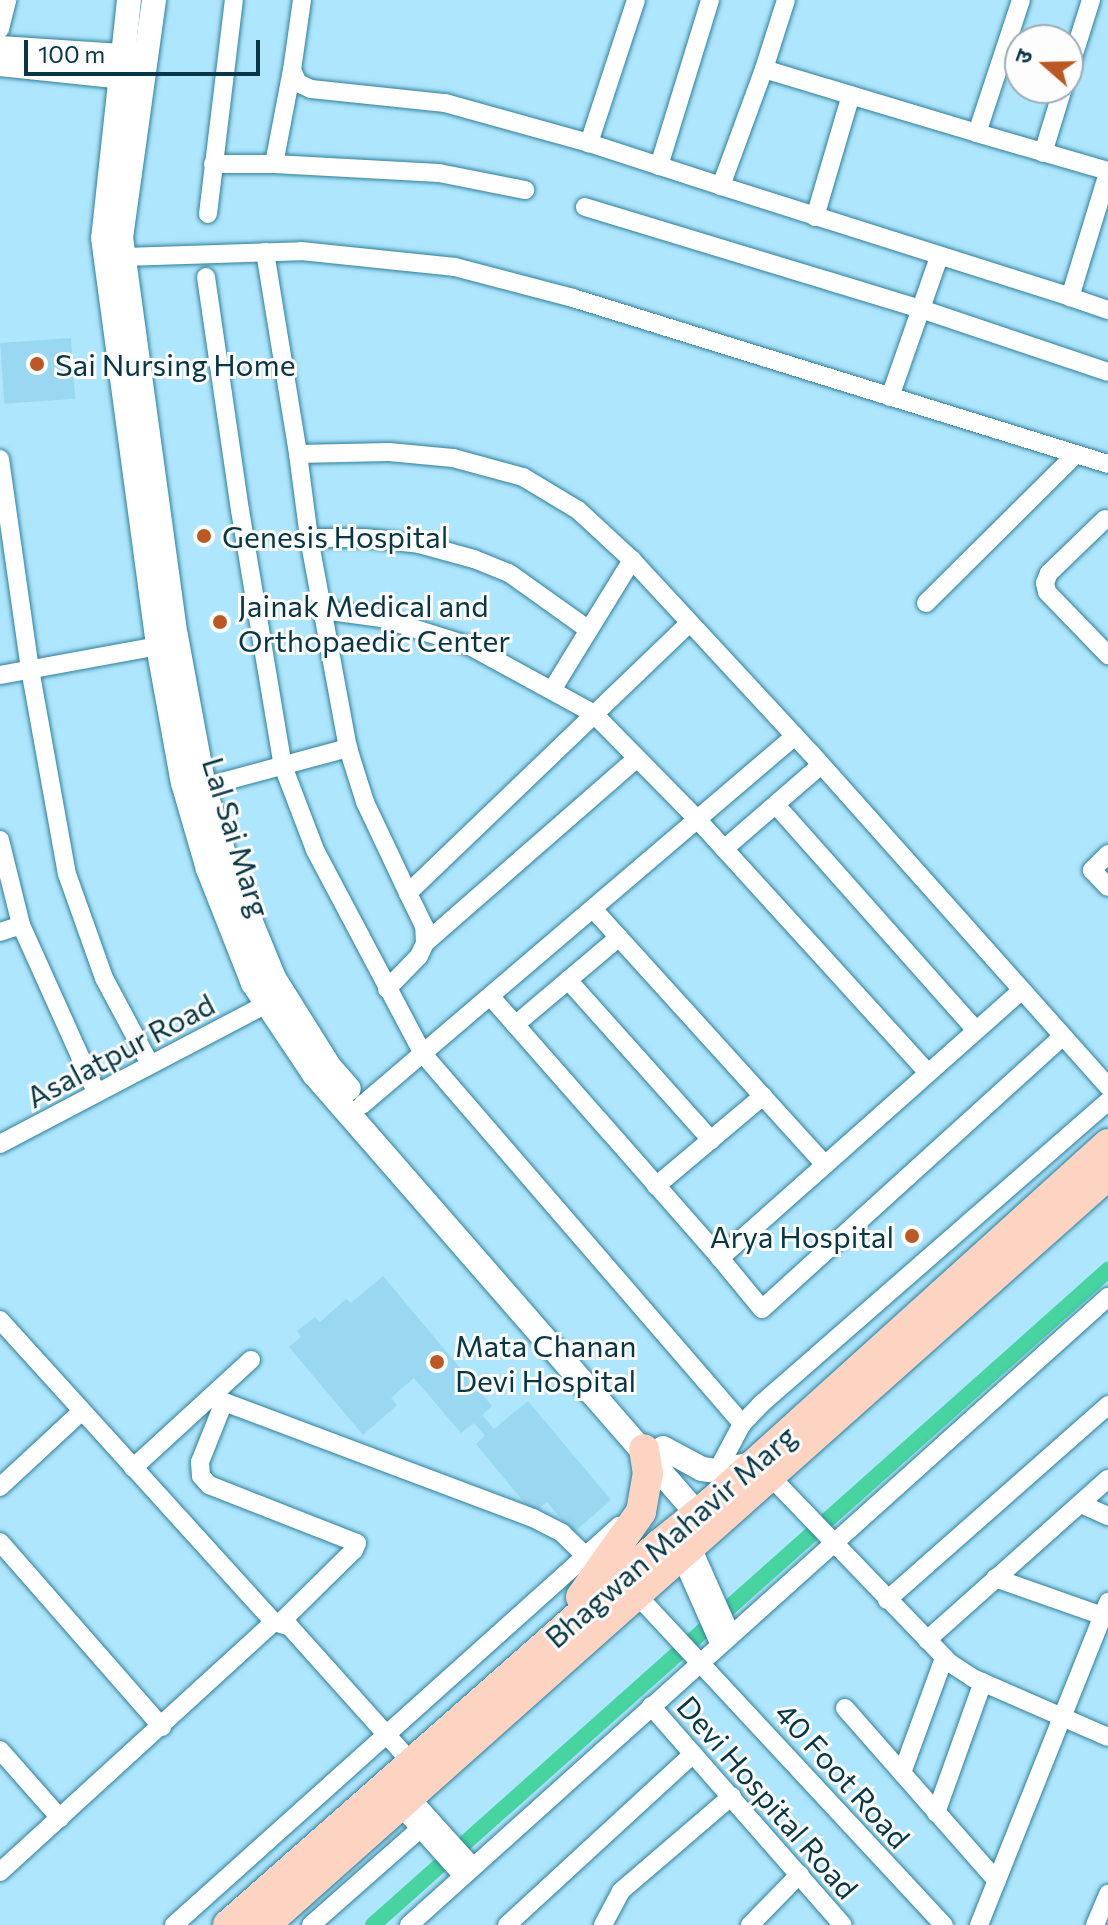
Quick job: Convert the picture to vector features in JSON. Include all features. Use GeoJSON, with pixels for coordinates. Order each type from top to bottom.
{"type":"FeatureCollection","features":[{"type":"Feature","properties":{"kind":"main road","name":"Bhagwan Mahavir Marg"},"geometry":{"type":"LineString","coordinates":[[265,1925],[641,1591],[763,1470],[1108,1144]]}},
{"type":"Feature","properties":{"kind":"main road","name":"Bhagwan Mahavir Marg"},"geometry":{"type":"LineString","coordinates":[[763,1470],[1108,1175]]}},
{"type":"Feature","properties":{"kind":"main road"},"geometry":{"type":"LineString","coordinates":[[547,1644],[641,1512],[654,1449]]}},
{"type":"Feature","properties":{"kind":"main road","name":"Bhagwan Mahavir Marg"},"geometry":{"type":"LineString","coordinates":[[228,1925],[547,1644],[703,1528]]}},
{"type":"Feature","properties":{"kind":"street"},"geometry":{"type":"LineString","coordinates":[[0,29],[7,0]]}},
{"type":"Feature","properties":{"kind":"street","name":"Lal Sai Marg"},"geometry":{"type":"LineString","coordinates":[[129,0],[103,238],[158,646],[195,790],[226,861],[276,999],[314,1074],[654,1449]]}},
{"type":"Feature","properties":{"kind":"street","name":"Lal Sai Marg"},"geometry":{"type":"LineString","coordinates":[[154,0],[121,237],[195,790]]}},
{"type":"Feature","properties":{"kind":"street"},"geometry":{"type":"LineString","coordinates":[[208,214],[234,0]]}},
{"type":"Feature","properties":{"kind":"street"},"geometry":{"type":"LineString","coordinates":[[274,164],[302,0]]}},
{"type":"Feature","properties":{"kind":"street"},"geometry":{"type":"LineString","coordinates":[[589,143],[636,0]]}},
{"type":"Feature","properties":{"kind":"street"},"geometry":{"type":"LineString","coordinates":[[659,166],[710,0]]}},
{"type":"Feature","properties":{"kind":"street"},"geometry":{"type":"LineString","coordinates":[[721,186],[786,0]]}},
{"type":"Feature","properties":{"kind":"street"},"geometry":{"type":"LineString","coordinates":[[977,133],[1021,0]]}},
{"type":"Feature","properties":{"kind":"street"},"geometry":{"type":"LineString","coordinates":[[1083,24],[1091,0]]}},
{"type":"Feature","properties":{"kind":"street"},"geometry":{"type":"LineString","coordinates":[[0,48],[145,69]]}},
{"type":"Feature","properties":{"kind":"street"},"geometry":{"type":"LineString","coordinates":[[0,64],[120,65]]}},
{"type":"Feature","properties":{"kind":"street"},"geometry":{"type":"LineString","coordinates":[[764,69],[1108,172],[1070,297]]}},
{"type":"Feature","properties":{"kind":"street"},"geometry":{"type":"LineString","coordinates":[[292,70],[298,83],[311,89],[445,103],[589,143],[1108,310]]}},
{"type":"Feature","properties":{"kind":"street"},"geometry":{"type":"LineString","coordinates":[[815,217],[851,95]]}},
{"type":"Feature","properties":{"kind":"street"},"geometry":{"type":"LineString","coordinates":[[1043,153],[1058,104]]}},
{"type":"Feature","properties":{"kind":"street"},"geometry":{"type":"LineString","coordinates":[[213,164],[274,164],[439,173],[525,190]]}},
{"type":"Feature","properties":{"kind":"street"},"geometry":{"type":"LineString","coordinates":[[585,207],[921,309],[1108,372]]}},
{"type":"Feature","properties":{"kind":"street"},"geometry":{"type":"LineString","coordinates":[[124,257],[301,251],[455,267],[573,298],[1108,464]]}},
{"type":"Feature","properties":{"kind":"street"},"geometry":{"type":"LineString","coordinates":[[265,252],[309,538],[348,748],[365,802],[424,926],[425,943]]}},
{"type":"Feature","properties":{"kind":"street"},"geometry":{"type":"LineString","coordinates":[[890,397],[939,257]]}},
{"type":"Feature","properties":{"kind":"street"},"geometry":{"type":"LineString","coordinates":[[206,277],[240,510],[283,766],[315,850],[423,1054],[742,1424]]}},
{"type":"Feature","properties":{"kind":"street"},"geometry":{"type":"LineString","coordinates":[[298,454],[389,452],[453,458],[523,477],[578,510],[632,560],[795,736],[1108,1087]]}},
{"type":"Feature","properties":{"kind":"street"},"geometry":{"type":"LineString","coordinates":[[926,603],[1076,454]]}},
{"type":"Feature","properties":{"kind":"street"},"geometry":{"type":"LineString","coordinates":[[0,459],[30,669],[67,874],[104,978],[150,1064]]}},
{"type":"Feature","properties":{"kind":"street"},"geometry":{"type":"LineString","coordinates":[[1105,519],[1049,573],[1045,583],[1047,592],[1108,655]]}},
{"type":"Feature","properties":{"kind":"street"},"geometry":{"type":"LineString","coordinates":[[309,538],[365,538],[419,544],[474,559],[509,573],[589,630]]}},
{"type":"Feature","properties":{"kind":"street"},"geometry":{"type":"LineString","coordinates":[[552,690],[632,560]]}},
{"type":"Feature","properties":{"kind":"street"},"geometry":{"type":"LineString","coordinates":[[323,610],[381,618],[470,646],[594,714],[698,820],[928,1073]]}},
{"type":"Feature","properties":{"kind":"street"},"geometry":{"type":"LineString","coordinates":[[408,893],[690,623]]}},
{"type":"Feature","properties":{"kind":"street"},"geometry":{"type":"LineString","coordinates":[[0,675],[158,646]]}},
{"type":"Feature","properties":{"kind":"street"},"geometry":{"type":"LineString","coordinates":[[362,1105],[795,736]]}},
{"type":"Feature","properties":{"kind":"street"},"geometry":{"type":"LineString","coordinates":[[195,790],[348,748]]}},
{"type":"Feature","properties":{"kind":"street"},"geometry":{"type":"LineString","coordinates":[[387,989],[419,956],[425,943],[637,758]]}},
{"type":"Feature","properties":{"kind":"street"},"geometry":{"type":"LineString","coordinates":[[724,849],[821,765]]}},
{"type":"Feature","properties":{"kind":"street"},"geometry":{"type":"LineString","coordinates":[[776,805],[976,1030]]}},
{"type":"Feature","properties":{"kind":"street"},"geometry":{"type":"LineString","coordinates":[[0,840],[21,925],[96,1092]]}},
{"type":"Feature","properties":{"kind":"street"},"geometry":{"type":"LineString","coordinates":[[1108,854],[1092,870],[1108,887]]}},
{"type":"Feature","properties":{"kind":"street"},"geometry":{"type":"LineString","coordinates":[[594,910],[825,1165]]}},
{"type":"Feature","properties":{"kind":"street"},"geometry":{"type":"LineString","coordinates":[[0,932],[21,925]]}},
{"type":"Feature","properties":{"kind":"street"},"geometry":{"type":"LineString","coordinates":[[515,1025],[619,937]]}},
{"type":"Feature","properties":{"kind":"street"},"geometry":{"type":"LineString","coordinates":[[568,980],[711,1140]]}},
{"type":"Feature","properties":{"kind":"street"},"geometry":{"type":"LineString","coordinates":[[720,1258],[1022,990]]}},
{"type":"Feature","properties":{"kind":"street"},"geometry":{"type":"LineString","coordinates":[[491,997],[762,1309],[1063,1036]]}},
{"type":"Feature","properties":{"kind":"street","name":"Lal Sai Marg"},"geometry":{"type":"LineString","coordinates":[[276,999],[329,1066],[654,1449],[703,1528]]}},
{"type":"Feature","properties":{"kind":"street","name":"Asalatpur Road"},"geometry":{"type":"LineString","coordinates":[[0,1144],[276,999]]}},
{"type":"Feature","properties":{"kind":"street"},"geometry":{"type":"LineString","coordinates":[[656,1186],[763,1096]]}},
{"type":"Feature","properties":{"kind":"street"},"geometry":{"type":"LineString","coordinates":[[717,1471],[742,1424],[1108,1101]]}},
{"type":"Feature","properties":{"kind":"street"},"geometry":{"type":"LineString","coordinates":[[409,1925],[464,1867],[651,1706],[713,1644],[831,1538],[1108,1297]]}},
{"type":"Feature","properties":{"kind":"street"},"geometry":{"type":"LineString","coordinates":[[0,1320],[133,1468],[277,1622],[290,1627],[412,1763]]}},
{"type":"Feature","properties":{"kind":"street"},"geometry":{"type":"LineString","coordinates":[[133,1468],[218,1400],[251,1360]]}},
{"type":"Feature","properties":{"kind":"street"},"geometry":{"type":"LineString","coordinates":[[218,1400],[533,1518],[562,1533],[586,1556]]}},
{"type":"Feature","properties":{"kind":"street"},"geometry":{"type":"LineString","coordinates":[[0,1872],[354,1550],[357,1543],[209,1485],[201,1476],[200,1462],[218,1400]]}},
{"type":"Feature","properties":{"kind":"street"},"geometry":{"type":"LineString","coordinates":[[887,1600],[1108,1405]]}},
{"type":"Feature","properties":{"kind":"street"},"geometry":{"type":"LineString","coordinates":[[0,1487],[81,1412]]}},
{"type":"Feature","properties":{"kind":"street"},"geometry":{"type":"LineString","coordinates":[[654,1449],[717,1471],[763,1470],[944,1658],[983,1682],[1108,1737]]}},
{"type":"Feature","properties":{"kind":"street"},"geometry":{"type":"LineString","coordinates":[[927,1640],[1108,1479]]}},
{"type":"Feature","properties":{"kind":"street"},"geometry":{"type":"LineString","coordinates":[[1081,1504],[1108,1516]]}},
{"type":"Feature","properties":{"kind":"street"},"geometry":{"type":"LineString","coordinates":[[174,1925],[620,1525],[641,1512]]}},
{"type":"Feature","properties":{"kind":"street"},"geometry":{"type":"LineString","coordinates":[[703,1528],[703,1590],[713,1644]]}},
{"type":"Feature","properties":{"kind":"street"},"geometry":{"type":"LineString","coordinates":[[0,1542],[162,1727]]}},
{"type":"Feature","properties":{"kind":"street"},"geometry":{"type":"LineString","coordinates":[[979,1925],[1104,1619],[995,1578]]}},
{"type":"Feature","properties":{"kind":"street","name":"40 Foot Road"},"geometry":{"type":"LineString","coordinates":[[641,1591],[669,1618],[713,1644],[944,1925]]}},
{"type":"Feature","properties":{"kind":"street"},"geometry":{"type":"LineString","coordinates":[[902,1773],[944,1658]]}},
{"type":"Feature","properties":{"kind":"street"},"geometry":{"type":"LineString","coordinates":[[936,1813],[983,1682]]}},
{"type":"Feature","properties":{"kind":"street","name":"Devi Hospital Road"},"geometry":{"type":"LineString","coordinates":[[651,1706],[843,1925]]}},
{"type":"Feature","properties":{"kind":"street"},"geometry":{"type":"LineString","coordinates":[[845,1708],[997,1881]]}},
{"type":"Feature","properties":{"kind":"street"},"geometry":{"type":"LineString","coordinates":[[0,1750],[60,1818]]}},
{"type":"Feature","properties":{"kind":"street"},"geometry":{"type":"LineString","coordinates":[[512,1924],[693,1754]]}},
{"type":"Feature","properties":{"kind":"street"},"geometry":{"type":"LineString","coordinates":[[603,1925],[621,1891],[732,1796]]}},
{"type":"Feature","properties":{"kind":"street"},"geometry":{"type":"LineString","coordinates":[[405,1801],[464,1867]]}},
{"type":"Feature","properties":{"kind":"street"},"geometry":{"type":"LineString","coordinates":[[311,1925],[428,1830]]}},
{"type":"Feature","properties":{"kind":"street"},"geometry":{"type":"LineString","coordinates":[[750,1925],[800,1874]]}},
{"type":"Feature","properties":{"kind":"street"},"geometry":{"type":"LineString","coordinates":[[1095,1925],[1108,1894]]}},
{"type":"Feature","properties":{"kind":"shaded area"},"geometry":{"type":"Polygon","coordinates":[[[71,338],[75,399],[4,404],[0,343],[71,338]]]}},
{"type":"Feature","properties":{"kind":"shaded area"},"geometry":{"type":"Polygon","coordinates":[[[383,1276],[492,1406],[482,1415],[494,1429],[528,1401],[611,1500],[573,1533],[547,1502],[533,1513],[476,1444],[485,1436],[474,1423],[461,1433],[414,1378],[391,1398],[397,1405],[363,1435],[289,1347],[301,1337],[297,1331],[315,1317],[320,1322],[346,1299],[351,1303],[383,1276]]]}},
{"type":"Feature","properties":{"kind":"waterway"},"geometry":{"type":"LineString","coordinates":[[373,1925],[1108,1270]]}},
{"type":"Feature","properties":{"kind":"place","name":"Sai Nursing Home"},"geometry":{"type":"Point","coordinates":[37,364]}},
{"type":"Feature","properties":{"kind":"place","name":"Genesis Hospital"},"geometry":{"type":"Point","coordinates":[204,536]}},
{"type":"Feature","properties":{"kind":"place","name":"Jainak Medical and Orthopaedic Center"},"geometry":{"type":"Point","coordinates":[220,622]}},
{"type":"Feature","properties":{"kind":"place","name":"Arya Hospital"},"geometry":{"type":"Point","coordinates":[912,1236]}},
{"type":"Feature","properties":{"kind":"place","name":"Mata Chanan Devi Hospital"},"geometry":{"type":"Point","coordinates":[437,1362]}}]}
